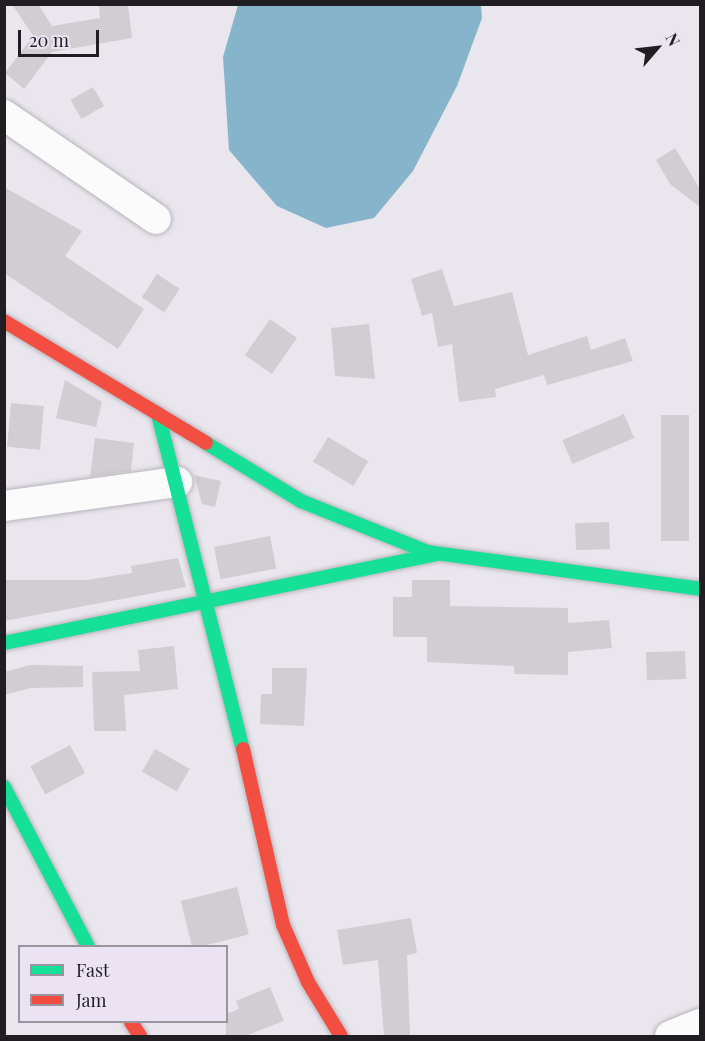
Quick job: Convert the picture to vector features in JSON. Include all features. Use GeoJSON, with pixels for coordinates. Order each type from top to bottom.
{"type":"FeatureCollection","features":[{"type":"Feature","properties":{"kind":"street"},"geometry":{"type":"LineString","coordinates":[[4,115],[156,219]]}},
{"type":"Feature","properties":{"kind":"street"},"geometry":{"type":"LineString","coordinates":[[4,321],[301,501],[438,554],[700,589]]}},
{"type":"Feature","properties":{"kind":"street"},"geometry":{"type":"LineString","coordinates":[[158,414],[210,604],[283,925],[308,982],[342,1036]]}},
{"type":"Feature","properties":{"kind":"street"},"geometry":{"type":"LineString","coordinates":[[4,506],[177,482]]}},
{"type":"Feature","properties":{"kind":"street"},"geometry":{"type":"LineString","coordinates":[[4,643],[210,604],[438,554]]}},
{"type":"Feature","properties":{"kind":"street"},"geometry":{"type":"LineString","coordinates":[[4,787],[87,945]]}},
{"type":"Feature","properties":{"kind":"street"},"geometry":{"type":"LineString","coordinates":[[132,1023],[140,1036]]}},
{"type":"Feature","properties":{"kind":"street"},"geometry":{"type":"LineString","coordinates":[[670,1036],[700,1024]]}},
{"type":"Feature","properties":{"kind":"water"},"geometry":{"type":"Polygon","coordinates":[[[238,5],[481,5],[482,18],[457,86],[413,171],[374,218],[326,228],[277,206],[229,150],[223,57],[238,5]]]}},
{"type":"Feature","properties":{"kind":"building"},"geometry":{"type":"Polygon","coordinates":[[[12,4],[38,4],[52,26],[100,18],[99,4],[128,4],[132,38],[52,52],[24,89],[5,73],[33,36],[12,4]]]}},
{"type":"Feature","properties":{"kind":"building"},"geometry":{"type":"Polygon","coordinates":[[[93,87],[104,106],[81,119],[70,100],[93,87]]]}},
{"type":"Feature","properties":{"kind":"building"},"geometry":{"type":"Polygon","coordinates":[[[675,148],[700,189],[700,207],[670,184],[656,160],[675,148]]]}},
{"type":"Feature","properties":{"kind":"building"},"geometry":{"type":"Polygon","coordinates":[[[4,187],[82,231],[65,256],[144,309],[118,349],[4,273],[4,187]]]}},
{"type":"Feature","properties":{"kind":"building"},"geometry":{"type":"Polygon","coordinates":[[[442,269],[454,306],[512,292],[528,355],[587,336],[591,350],[625,338],[633,361],[547,385],[544,375],[495,389],[496,397],[459,402],[452,344],[438,347],[432,313],[422,316],[411,279],[442,269]]]}},
{"type":"Feature","properties":{"kind":"building"},"geometry":{"type":"Polygon","coordinates":[[[157,274],[180,289],[164,312],[142,297],[157,274]]]}},
{"type":"Feature","properties":{"kind":"building"},"geometry":{"type":"Polygon","coordinates":[[[270,319],[297,338],[272,374],[245,355],[270,319]]]}},
{"type":"Feature","properties":{"kind":"building"},"geometry":{"type":"Polygon","coordinates":[[[369,324],[375,379],[335,376],[331,328],[369,324]]]}},
{"type":"Feature","properties":{"kind":"building"},"geometry":{"type":"Polygon","coordinates":[[[65,380],[102,402],[96,427],[56,418],[65,380]]]}},
{"type":"Feature","properties":{"kind":"building"},"geometry":{"type":"Polygon","coordinates":[[[11,403],[44,406],[40,450],[7,447],[11,403]]]}},
{"type":"Feature","properties":{"kind":"building"},"geometry":{"type":"Polygon","coordinates":[[[624,414],[634,438],[572,464],[562,440],[624,414]]]}},
{"type":"Feature","properties":{"kind":"building"},"geometry":{"type":"Polygon","coordinates":[[[661,415],[689,415],[689,541],[661,541],[661,415]]]}},
{"type":"Feature","properties":{"kind":"building"},"geometry":{"type":"Polygon","coordinates":[[[328,437],[368,461],[353,486],[313,462],[328,437]]]}},
{"type":"Feature","properties":{"kind":"building"},"geometry":{"type":"Polygon","coordinates":[[[95,438],[134,443],[131,471],[90,477],[95,438]]]}},
{"type":"Feature","properties":{"kind":"building"},"geometry":{"type":"Polygon","coordinates":[[[194,475],[221,481],[215,507],[202,504],[194,475]]]}},
{"type":"Feature","properties":{"kind":"building"},"geometry":{"type":"Polygon","coordinates":[[[609,522],[610,549],[576,550],[575,523],[609,522]]]}},
{"type":"Feature","properties":{"kind":"building"},"geometry":{"type":"Polygon","coordinates":[[[270,536],[276,568],[220,579],[214,547],[270,536]]]}},
{"type":"Feature","properties":{"kind":"building"},"geometry":{"type":"Polygon","coordinates":[[[178,558],[186,587],[4,621],[4,580],[86,580],[132,573],[131,566],[178,558]]]}},
{"type":"Feature","properties":{"kind":"building"},"geometry":{"type":"Polygon","coordinates":[[[412,580],[450,580],[450,606],[568,608],[568,623],[609,620],[612,648],[568,652],[568,675],[514,674],[514,666],[427,662],[427,637],[393,637],[393,597],[412,597],[412,580]]]}},
{"type":"Feature","properties":{"kind":"building"},"geometry":{"type":"Polygon","coordinates":[[[174,646],[178,689],[124,695],[126,731],[94,731],[92,672],[140,671],[138,650],[174,646]]]}},
{"type":"Feature","properties":{"kind":"building"},"geometry":{"type":"Polygon","coordinates":[[[685,651],[686,679],[647,680],[646,652],[685,651]]]}},
{"type":"Feature","properties":{"kind":"building"},"geometry":{"type":"Polygon","coordinates":[[[30,665],[83,666],[83,687],[31,688],[4,695],[4,672],[30,665]]]}},
{"type":"Feature","properties":{"kind":"building"},"geometry":{"type":"Polygon","coordinates":[[[272,668],[307,668],[304,726],[260,724],[261,694],[272,694],[272,668]]]}},
{"type":"Feature","properties":{"kind":"building"},"geometry":{"type":"Polygon","coordinates":[[[70,745],[85,773],[45,794],[30,766],[70,745]]]}},
{"type":"Feature","properties":{"kind":"building"},"geometry":{"type":"Polygon","coordinates":[[[155,749],[190,769],[177,792],[142,772],[155,749]]]}},
{"type":"Feature","properties":{"kind":"building"},"geometry":{"type":"Polygon","coordinates":[[[237,887],[249,935],[207,945],[192,945],[181,901],[237,887]]]}},
{"type":"Feature","properties":{"kind":"building"},"geometry":{"type":"Polygon","coordinates":[[[411,918],[417,953],[407,955],[410,1036],[384,1036],[378,960],[343,965],[337,930],[411,918]]]}},
{"type":"Feature","properties":{"kind":"building"},"geometry":{"type":"Polygon","coordinates":[[[270,987],[284,1021],[245,1036],[226,1036],[228,1013],[239,1009],[236,1001],[270,987]]]}},
{"type":"Feature","properties":{"kind":"traffic: fast"},"geometry":{"type":"LineString","coordinates":[[158,414],[243,749]]}},
{"type":"Feature","properties":{"kind":"traffic: fast"},"geometry":{"type":"LineString","coordinates":[[206,443],[301,501],[428,552],[700,589]]}},
{"type":"Feature","properties":{"kind":"traffic: fast"},"geometry":{"type":"LineString","coordinates":[[4,643],[438,554]]}},
{"type":"Feature","properties":{"kind":"traffic: fast"},"geometry":{"type":"LineString","coordinates":[[4,787],[87,945]]}},
{"type":"Feature","properties":{"kind":"traffic: jam"},"geometry":{"type":"LineString","coordinates":[[4,321],[206,443]]}},
{"type":"Feature","properties":{"kind":"traffic: jam"},"geometry":{"type":"LineString","coordinates":[[243,749],[283,925],[308,982],[341,1036]]}},
{"type":"Feature","properties":{"kind":"traffic: jam"},"geometry":{"type":"LineString","coordinates":[[132,1023],[140,1036]]}}]}
